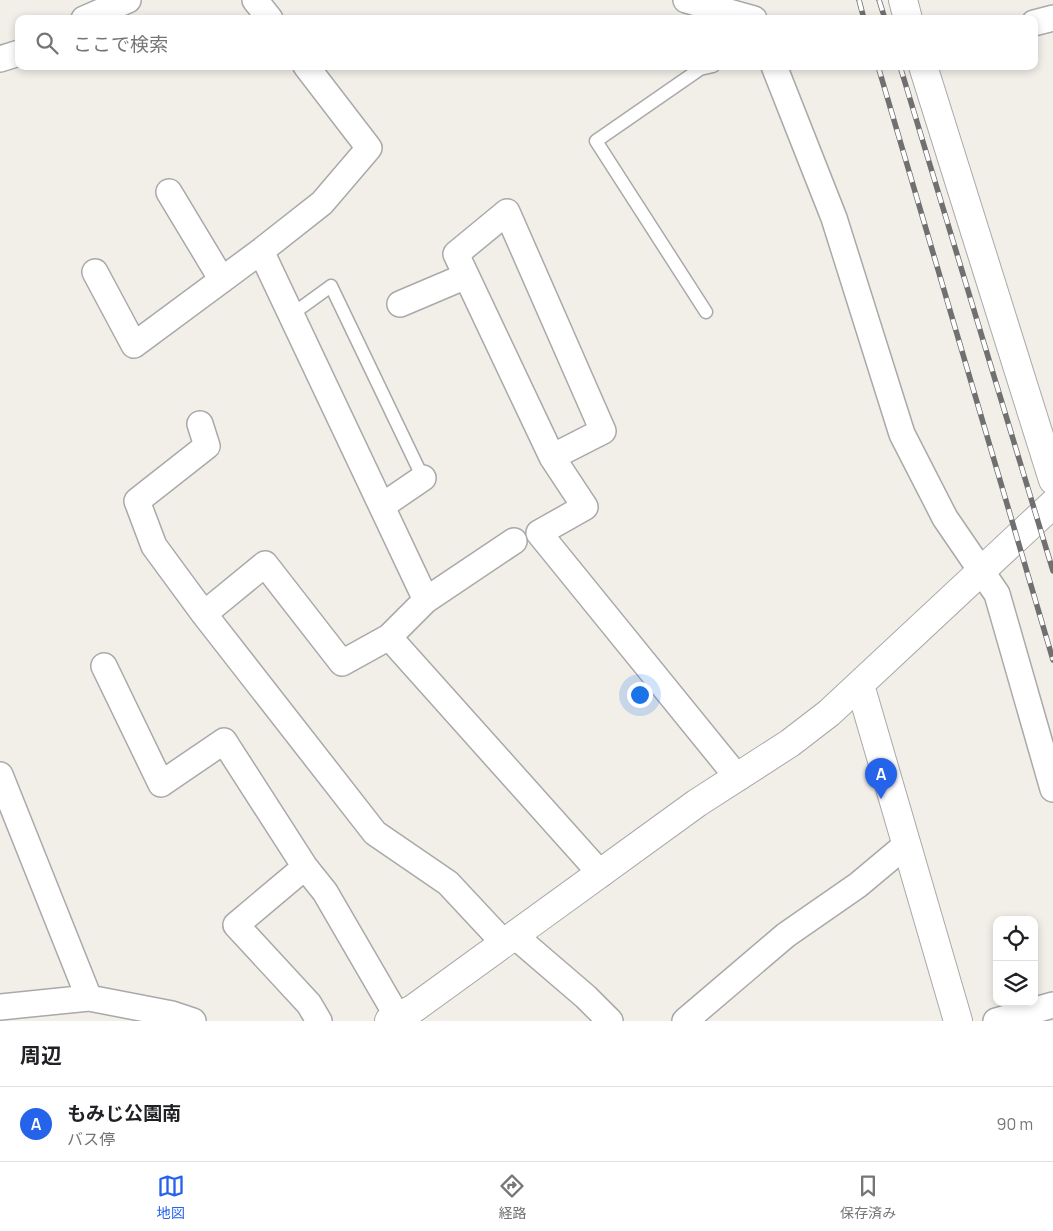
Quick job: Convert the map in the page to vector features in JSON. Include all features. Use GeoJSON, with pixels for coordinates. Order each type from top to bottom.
{"type":"FeatureCollection","features":[{"type":"Feature","properties":{"kind":"street"},"geometry":{"type":"LineString","coordinates":[[93,15],[125,0]]}},
{"type":"Feature","properties":{"kind":"street"},"geometry":{"type":"LineString","coordinates":[[255,0],[267,15]]}},
{"type":"Feature","properties":{"kind":"street"},"geometry":{"type":"LineString","coordinates":[[686,0],[740,15]]}},
{"type":"Feature","properties":{"kind":"street"},"geometry":{"type":"LineString","coordinates":[[903,0],[907,15]]}},
{"type":"Feature","properties":{"kind":"street"},"geometry":{"type":"LineString","coordinates":[[1038,22],[1053,18]]}},
{"type":"Feature","properties":{"kind":"street"},"geometry":{"type":"LineString","coordinates":[[0,58],[15,54]]}},
{"type":"Feature","properties":{"kind":"street"},"geometry":{"type":"LineString","coordinates":[[95,272],[134,345],[261,251],[322,203],[369,148],[309,70]]}},
{"type":"Feature","properties":{"kind":"street"},"geometry":{"type":"LineString","coordinates":[[776,70],[834,218],[902,434],[945,518],[996,594],[1053,789]]}},
{"type":"Feature","properties":{"kind":"street"},"geometry":{"type":"LineString","coordinates":[[924,70],[1053,480]]}},
{"type":"Feature","properties":{"kind":"street"},"geometry":{"type":"LineString","coordinates":[[168,192],[222,280]]}},
{"type":"Feature","properties":{"kind":"street"},"geometry":{"type":"LineString","coordinates":[[552,457],[603,431],[507,212],[456,254],[552,457],[584,506],[539,533],[738,778]]}},
{"type":"Feature","properties":{"kind":"street"},"geometry":{"type":"LineString","coordinates":[[261,251],[426,600]]}},
{"type":"Feature","properties":{"kind":"street"},"geometry":{"type":"LineString","coordinates":[[400,304],[466,276]]}},
{"type":"Feature","properties":{"kind":"street"},"geometry":{"type":"LineString","coordinates":[[200,424],[208,446],[137,501],[154,546],[204,614],[375,833],[448,882],[510,940],[586,997],[610,1021]]}},
{"type":"Feature","properties":{"kind":"street"},"geometry":{"type":"LineString","coordinates":[[382,506],[423,478]]}},
{"type":"Feature","properties":{"kind":"street"},"geometry":{"type":"LineString","coordinates":[[104,666],[161,784],[224,741],[305,868],[325,892],[405,1017],[697,803],[790,743],[830,713],[1053,504]]}},
{"type":"Feature","properties":{"kind":"street"},"geometry":{"type":"LineString","coordinates":[[204,614],[265,564],[342,663],[389,637],[426,600],[514,540]]}},
{"type":"Feature","properties":{"kind":"street"},"geometry":{"type":"LineString","coordinates":[[389,637],[601,874]]}},
{"type":"Feature","properties":{"kind":"street"},"geometry":{"type":"LineString","coordinates":[[860,685],[958,1021]]}},
{"type":"Feature","properties":{"kind":"street"},"geometry":{"type":"LineString","coordinates":[[0,776],[88,998]]}},
{"type":"Feature","properties":{"kind":"street"},"geometry":{"type":"LineString","coordinates":[[685,1021],[786,935],[858,885],[907,844]]}},
{"type":"Feature","properties":{"kind":"street"},"geometry":{"type":"LineString","coordinates":[[305,868],[236,925],[309,1004],[319,1021]]}},
{"type":"Feature","properties":{"kind":"street"},"geometry":{"type":"LineString","coordinates":[[0,1008],[88,998],[172,1014],[193,1021]]}},
{"type":"Feature","properties":{"kind":"street"},"geometry":{"type":"LineString","coordinates":[[996,1021],[1053,1005]]}},
{"type":"Feature","properties":{"kind":"lane"},"geometry":{"type":"LineString","coordinates":[[700,70],[596,141],[706,312]]}},
{"type":"Feature","properties":{"kind":"lane"},"geometry":{"type":"LineString","coordinates":[[291,315],[331,286],[423,478]]}},
{"type":"Feature","properties":{"kind":"railway"},"geometry":{"type":"LineString","coordinates":[[859,0],[863,15]]}},
{"type":"Feature","properties":{"kind":"railway"},"geometry":{"type":"LineString","coordinates":[[879,0],[884,15]]}},
{"type":"Feature","properties":{"kind":"railway"},"geometry":{"type":"LineString","coordinates":[[879,70],[1053,660]]}},
{"type":"Feature","properties":{"kind":"railway"},"geometry":{"type":"LineString","coordinates":[[901,70],[1053,571]]}},
{"type":"Feature","properties":{"kind":"place","name":"もみじ公園南"},"geometry":{"type":"Point","coordinates":[881,799]}}]}
